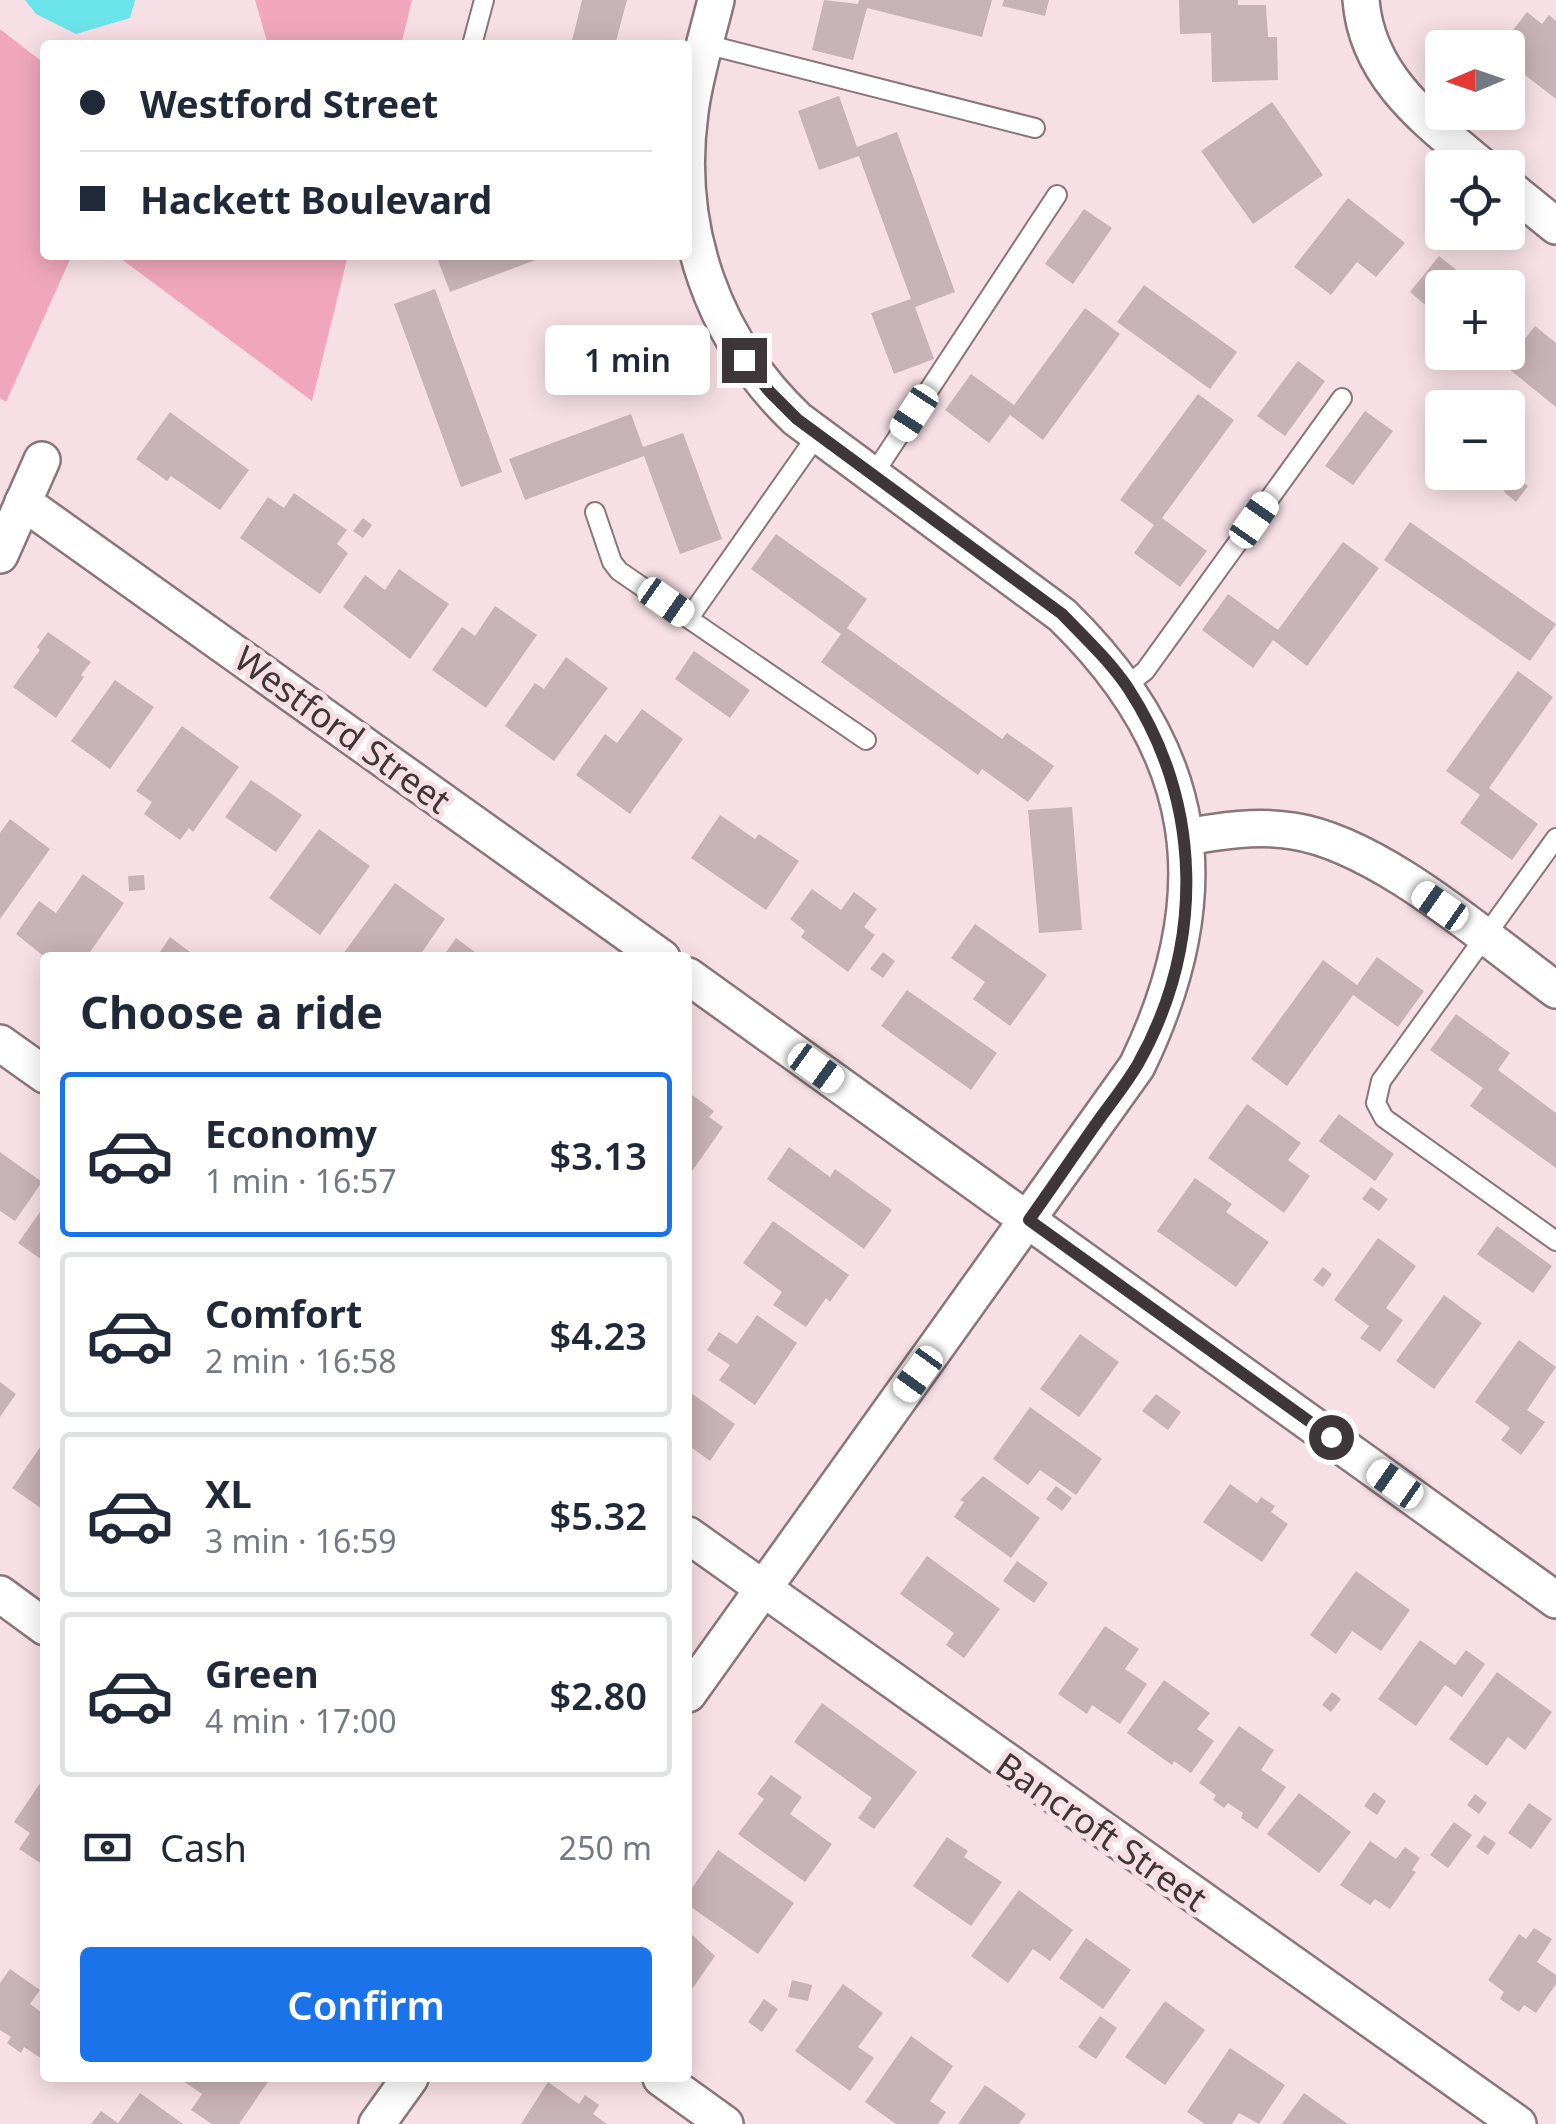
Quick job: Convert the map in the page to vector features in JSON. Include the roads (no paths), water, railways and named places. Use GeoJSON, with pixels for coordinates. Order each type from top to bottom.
{"type":"FeatureCollection","features":[{"type":"Feature","properties":{"kind":"street"},"geometry":{"type":"LineString","coordinates":[[692,96],[716,0]]}},
{"type":"Feature","properties":{"kind":"street"},"geometry":{"type":"LineString","coordinates":[[1362,0],[1373,49],[1394,86],[1462,150]]}},
{"type":"Feature","properties":{"kind":"street"},"geometry":{"type":"LineString","coordinates":[[1525,200],[1556,226]]}},
{"type":"Feature","properties":{"kind":"street"},"geometry":{"type":"LineString","coordinates":[[692,222],[715,304],[744,360],[770,392],[818,434],[1062,614],[1126,686],[1160,748],[1171,778],[1185,837],[1188,874],[1183,938],[1172,981],[1137,1066],[692,1688]]}},
{"type":"Feature","properties":{"kind":"street"},"geometry":{"type":"LineString","coordinates":[[0,555],[42,460]]}},
{"type":"Feature","properties":{"kind":"street","name":"Westford Street"},"geometry":{"type":"LineString","coordinates":[[23,502],[654,952]]}},
{"type":"Feature","properties":{"kind":"street"},"geometry":{"type":"LineString","coordinates":[[1185,837],[1276,829],[1320,837],[1373,860],[1556,990]]}},
{"type":"Feature","properties":{"kind":"street"},"geometry":{"type":"LineString","coordinates":[[692,979],[1556,1600]]}},
{"type":"Feature","properties":{"kind":"street"},"geometry":{"type":"LineString","coordinates":[[0,1043],[40,1072]]}},
{"type":"Feature","properties":{"kind":"street","name":"Bancroft Street"},"geometry":{"type":"LineString","coordinates":[[692,1539],[1518,2124]]}},
{"type":"Feature","properties":{"kind":"street"},"geometry":{"type":"LineString","coordinates":[[0,1594],[40,1623]]}},
{"type":"Feature","properties":{"kind":"street"},"geometry":{"type":"LineString","coordinates":[[377,2124],[407,2082]]}},
{"type":"Feature","properties":{"kind":"street"},"geometry":{"type":"LineString","coordinates":[[666,2082],[724,2124]]}},
{"type":"Feature","properties":{"kind":"lane"},"geometry":{"type":"LineString","coordinates":[[473,40],[484,0]]}},
{"type":"Feature","properties":{"kind":"lane"},"geometry":{"type":"LineString","coordinates":[[705,44],[1034,128]]}},
{"type":"Feature","properties":{"kind":"lane"},"geometry":{"type":"LineString","coordinates":[[874,476],[1057,194]]}},
{"type":"Feature","properties":{"kind":"lane"},"geometry":{"type":"LineString","coordinates":[[1126,686],[1145,671],[1342,398]]}},
{"type":"Feature","properties":{"kind":"lane"},"geometry":{"type":"LineString","coordinates":[[689,618],[818,434]]}},
{"type":"Feature","properties":{"kind":"lane"},"geometry":{"type":"LineString","coordinates":[[595,512],[616,568],[866,740]]}},
{"type":"Feature","properties":{"kind":"lane"},"geometry":{"type":"LineString","coordinates":[[1556,838],[1381,1081],[1376,1102],[1388,1122],[1556,1240]]}},
{"type":"Feature","properties":{"kind":"water"},"geometry":{"type":"Polygon","coordinates":[[[25,0],[135,0],[130,18],[76,34],[36,14],[25,0]]]}}]}
